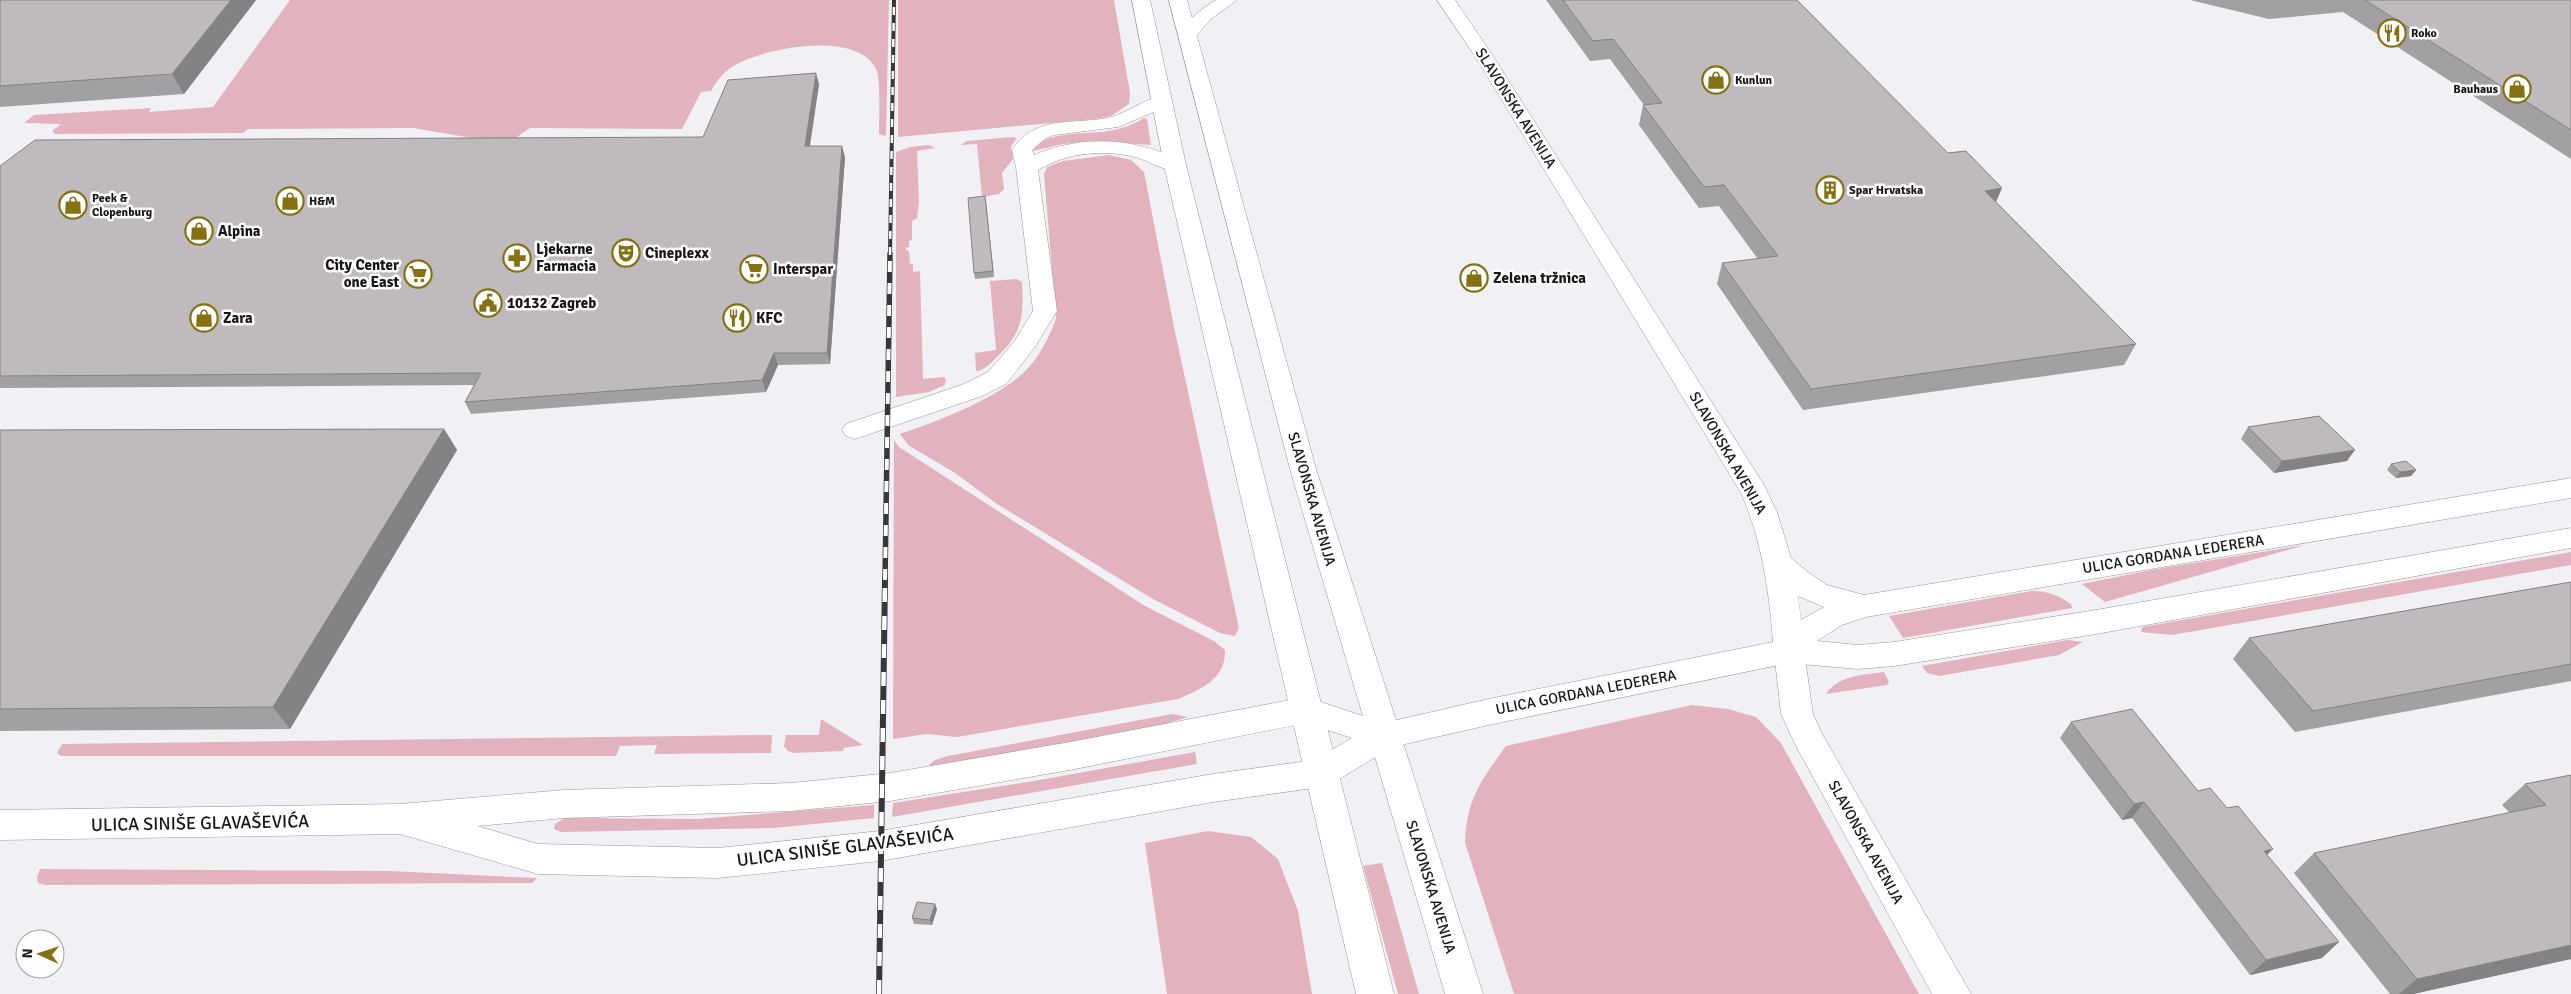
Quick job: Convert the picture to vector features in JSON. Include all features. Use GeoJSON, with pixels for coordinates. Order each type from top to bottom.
{"type":"FeatureCollection","features":[{"type":"Feature","properties":{"kind":"street"},"geometry":{"type":"LineString","coordinates":[[1141,0],[1175,166],[1375,994]]}},
{"type":"Feature","properties":{"kind":"street","name":"SLAVONSKA AVENIJA"},"geometry":{"type":"LineString","coordinates":[[1178,0],[1302,469],[1464,994]]}},
{"type":"Feature","properties":{"kind":"street"},"geometry":{"type":"LineString","coordinates":[[1187,34],[1205,15],[1228,0]]}},
{"type":"Feature","properties":{"kind":"street","name":"SLAVONSKA AVENIJA"},"geometry":{"type":"LineString","coordinates":[[1446,0],[1484,56],[1750,485],[1765,514],[1781,565],[1797,714],[1807,737],[1952,994]]}},
{"type":"Feature","properties":{"kind":"street"},"geometry":{"type":"LineString","coordinates":[[855,430],[973,390],[997,378],[1023,348],[1045,311],[1027,167],[1022,150],[1027,140],[1044,130],[1109,124],[1129,118],[1162,102]]}},
{"type":"Feature","properties":{"kind":"street"},"geometry":{"type":"LineString","coordinates":[[1027,167],[1044,156],[1058,152],[1107,148],[1132,150],[1175,166]]}},
{"type":"Feature","properties":{"kind":"street","name":"ULICA GORDANA LEDERERA"},"geometry":{"type":"LineString","coordinates":[[1789,651],[1815,625],[1826,618],[1866,606],[2571,488]]}},
{"type":"Feature","properties":{"kind":"street","name":"ULICA GORDANA LEDERERA"},"geometry":{"type":"LineString","coordinates":[[1384,736],[1493,710],[1789,651],[1858,657],[1894,654],[2096,622],[2571,538]]}},
{"type":"Feature","properties":{"kind":"street"},"geometry":{"type":"LineString","coordinates":[[1781,565],[1798,583],[1826,598],[1866,606]]}},
{"type":"Feature","properties":{"kind":"street"},"geometry":{"type":"LineString","coordinates":[[1306,710],[1384,736]]}},
{"type":"Feature","properties":{"kind":"street","name":"ULICA SINIŠE GLAVAŠEVIĆA"},"geometry":{"type":"LineString","coordinates":[[0,826],[400,820],[564,804],[791,797],[882,788],[1070,756],[1306,710]]}},
{"type":"Feature","properties":{"kind":"street"},"geometry":{"type":"LineString","coordinates":[[1321,773],[1384,736]]}},
{"type":"Feature","properties":{"kind":"street","name":"ULICA SINIŠE GLAVAŠEVIĆA"},"geometry":{"type":"LineString","coordinates":[[400,820],[538,860],[718,863],[880,846],[1213,788],[1321,773]]}},
{"type":"Feature","properties":{"kind":"shaded area"},"geometry":{"type":"Polygon","coordinates":[[[290,0],[889,0],[886,136],[879,134],[879,90],[876,69],[866,57],[850,50],[831,46],[789,48],[751,58],[737,64],[722,76],[711,91],[701,92],[682,129],[530,128],[507,144],[413,128],[248,129],[243,133],[55,134],[52,131],[61,124],[24,123],[34,115],[151,108],[149,112],[213,107],[290,0]]]}},
{"type":"Feature","properties":{"kind":"shaded area"},"geometry":{"type":"Polygon","coordinates":[[[898,0],[1114,0],[1130,93],[1129,104],[1111,116],[1095,119],[898,137],[898,0]]]}},
{"type":"Feature","properties":{"kind":"shaded area"},"geometry":{"type":"Polygon","coordinates":[[[1144,118],[1147,119],[1151,145],[1093,141],[1063,144],[1033,151],[1038,144],[1055,136],[1113,130],[1131,125],[1144,118]]]}},
{"type":"Feature","properties":{"kind":"shaded area"},"geometry":{"type":"Polygon","coordinates":[[[1017,138],[1011,146],[1013,159],[1002,173],[1004,189],[999,194],[982,197],[977,144],[961,145],[967,141],[1017,138]]]}},
{"type":"Feature","properties":{"kind":"shaded area"},"geometry":{"type":"Polygon","coordinates":[[[929,145],[935,148],[917,151],[919,202],[917,218],[912,221],[912,240],[909,241],[909,246],[911,246],[906,248],[906,250],[909,251],[913,272],[920,271],[923,379],[944,377],[946,379],[945,385],[929,392],[896,397],[896,152],[910,147],[929,145]]]}},
{"type":"Feature","properties":{"kind":"shaded area"},"geometry":{"type":"Polygon","coordinates":[[[1109,155],[1131,160],[1144,172],[1174,327],[1239,628],[1235,636],[1220,633],[1151,598],[997,504],[955,473],[908,445],[900,434],[951,415],[987,398],[1018,377],[1034,361],[1045,344],[1056,319],[1044,174],[1047,167],[1063,161],[1109,155]]]}},
{"type":"Feature","properties":{"kind":"shaded area"},"geometry":{"type":"Polygon","coordinates":[[[1017,279],[1022,282],[1022,306],[1016,333],[1004,350],[991,363],[984,369],[976,371],[975,353],[996,350],[990,281],[1017,279]]]}},
{"type":"Feature","properties":{"kind":"shaded area"},"geometry":{"type":"Polygon","coordinates":[[[894,440],[899,447],[1145,606],[1214,641],[1225,650],[1224,660],[1217,676],[1203,687],[1178,699],[957,737],[926,734],[893,739],[894,440]]]}},
{"type":"Feature","properties":{"kind":"shaded area"},"geometry":{"type":"Polygon","coordinates":[[[2305,545],[2105,602],[2082,584],[2151,570],[2305,545]]]}},
{"type":"Feature","properties":{"kind":"shaded area"},"geometry":{"type":"Polygon","coordinates":[[[2571,552],[2571,565],[2172,635],[2141,632],[2142,627],[2571,552]]]}},
{"type":"Feature","properties":{"kind":"shaded area"},"geometry":{"type":"Polygon","coordinates":[[[2031,591],[2057,596],[2071,604],[2072,608],[1903,638],[1889,616],[2031,591]]]}},
{"type":"Feature","properties":{"kind":"shaded area"},"geometry":{"type":"Polygon","coordinates":[[[2067,640],[2083,642],[2059,655],[1939,676],[1927,673],[1922,666],[2067,640]]]}},
{"type":"Feature","properties":{"kind":"shaded area"},"geometry":{"type":"Polygon","coordinates":[[[1884,672],[1889,682],[1887,685],[1826,694],[1831,688],[1845,679],[1884,672]]]}},
{"type":"Feature","properties":{"kind":"shaded area"},"geometry":{"type":"Polygon","coordinates":[[[1692,705],[1728,709],[1756,717],[1781,743],[1919,994],[1514,994],[1465,843],[1468,814],[1483,780],[1506,746],[1692,705]]]}},
{"type":"Feature","properties":{"kind":"shaded area"},"geometry":{"type":"Polygon","coordinates":[[[1172,714],[1188,717],[1154,727],[926,768],[935,760],[948,756],[1172,714]]]}},
{"type":"Feature","properties":{"kind":"shaded area"},"geometry":{"type":"Polygon","coordinates":[[[821,719],[863,745],[844,748],[843,751],[794,753],[788,751],[784,746],[786,735],[819,735],[821,719]]]}},
{"type":"Feature","properties":{"kind":"shaded area"},"geometry":{"type":"Polygon","coordinates":[[[772,735],[771,753],[654,754],[657,745],[620,746],[616,756],[61,756],[57,753],[62,744],[772,735]]]}},
{"type":"Feature","properties":{"kind":"shaded area"},"geometry":{"type":"Polygon","coordinates":[[[1195,752],[1197,764],[892,817],[893,803],[1034,781],[1195,752]]]}},
{"type":"Feature","properties":{"kind":"shaded area"},"geometry":{"type":"Polygon","coordinates":[[[874,805],[874,818],[774,828],[561,832],[554,829],[555,824],[565,818],[697,819],[874,805]]]}},
{"type":"Feature","properties":{"kind":"shaded area"},"geometry":{"type":"Polygon","coordinates":[[[1208,831],[1251,837],[1278,859],[1298,911],[1312,994],[1167,994],[1145,843],[1208,831]]]}},
{"type":"Feature","properties":{"kind":"shaded area"},"geometry":{"type":"Polygon","coordinates":[[[1382,863],[1419,994],[1398,994],[1363,866],[1382,863]]]}},
{"type":"Feature","properties":{"kind":"shaded area"},"geometry":{"type":"Polygon","coordinates":[[[40,869],[389,871],[537,878],[532,883],[45,885],[38,883],[37,877],[40,869]]]}},
{"type":"Feature","properties":{"kind":"building"},"geometry":{"type":"Polygon","coordinates":[[[0,0],[231,0],[172,74],[0,86],[0,0]]]}},
{"type":"Feature","properties":{"kind":"building","name":"Spar Hrvatska"},"geometry":{"type":"Polygon","coordinates":[[[1563,0],[1797,0],[1948,153],[1966,151],[2002,188],[1985,191],[2136,344],[1811,389],[1722,263],[1778,256],[1724,185],[1704,187],[1643,105],[1662,103],[1613,39],[1593,41],[1563,0]]]}},
{"type":"Feature","properties":{"kind":"building","name":"Bauhaus"},"geometry":{"type":"Polygon","coordinates":[[[2365,0],[2571,0],[2571,130],[2365,0]]]}},
{"type":"Feature","properties":{"kind":"building","name":"City Center one East"},"geometry":{"type":"Polygon","coordinates":[[[816,73],[805,146],[842,146],[827,353],[774,353],[762,380],[465,402],[481,373],[0,376],[0,166],[35,140],[703,137],[728,80],[816,73]]]}},
{"type":"Feature","properties":{"kind":"building"},"geometry":{"type":"Polygon","coordinates":[[[985,196],[993,271],[974,273],[968,198],[985,196]]]}},
{"type":"Feature","properties":{"kind":"building"},"geometry":{"type":"Polygon","coordinates":[[[2319,416],[2355,450],[2282,461],[2248,427],[2319,416]]]}},
{"type":"Feature","properties":{"kind":"building"},"geometry":{"type":"Polygon","coordinates":[[[444,429],[273,707],[0,709],[0,430],[444,429]]]}},
{"type":"Feature","properties":{"kind":"building"},"geometry":{"type":"Polygon","coordinates":[[[2406,461],[2416,470],[2400,472],[2391,464],[2406,461]]]}},
{"type":"Feature","properties":{"kind":"building"},"geometry":{"type":"Polygon","coordinates":[[[2571,582],[2571,664],[2313,711],[2249,638],[2571,582]]]}},
{"type":"Feature","properties":{"kind":"building"},"geometry":{"type":"Polygon","coordinates":[[[2132,709],[2198,791],[2210,788],[2227,808],[2238,806],[2273,849],[2264,851],[2339,942],[2266,960],[2144,802],[2134,804],[2071,722],[2132,709]]]}},
{"type":"Feature","properties":{"kind":"building"},"geometry":{"type":"Polygon","coordinates":[[[2571,775],[2571,945],[2417,979],[2314,853],[2546,805],[2525,784],[2571,775]]]}},
{"type":"Feature","properties":{"kind":"building"},"geometry":{"type":"Polygon","coordinates":[[[917,902],[935,904],[930,920],[912,918],[917,902]]]}},
{"type":"Feature","properties":{"kind":"railway"},"geometry":{"type":"LineString","coordinates":[[890,255],[894,0]]}},
{"type":"Feature","properties":{"kind":"railway"},"geometry":{"type":"LineString","coordinates":[[885,580],[890,254]]}},
{"type":"Feature","properties":{"kind":"railway"},"geometry":{"type":"LineString","coordinates":[[879,994],[885,579]]}},
{"type":"Feature","properties":{"kind":"place","name":"Roko"},"geometry":{"type":"Point","coordinates":[2392,33]}},
{"type":"Feature","properties":{"kind":"place","name":"Kunlun"},"geometry":{"type":"Point","coordinates":[1716,80]}},
{"type":"Feature","properties":{"kind":"place","name":"Bauhaus"},"geometry":{"type":"Point","coordinates":[2517,89]}},
{"type":"Feature","properties":{"kind":"place","name":"Spar Hrvatska"},"geometry":{"type":"Point","coordinates":[1830,190]}},
{"type":"Feature","properties":{"kind":"place","name":"H&M"},"geometry":{"type":"Point","coordinates":[290,201]}},
{"type":"Feature","properties":{"kind":"place","name":"Peek & Clopenburg"},"geometry":{"type":"Point","coordinates":[73,205]}},
{"type":"Feature","properties":{"kind":"place","name":"Alpina"},"geometry":{"type":"Point","coordinates":[199,231]}},
{"type":"Feature","properties":{"kind":"place","name":"Cineplexx"},"geometry":{"type":"Point","coordinates":[626,253]}},
{"type":"Feature","properties":{"kind":"place","name":"Ljekarne Farmacia"},"geometry":{"type":"Point","coordinates":[517,258]}},
{"type":"Feature","properties":{"kind":"place","name":"Interspar"},"geometry":{"type":"Point","coordinates":[754,269]}},
{"type":"Feature","properties":{"kind":"place","name":"City Center one East"},"geometry":{"type":"Point","coordinates":[418,274]}},
{"type":"Feature","properties":{"kind":"place","name":"Zelena tržnica"},"geometry":{"type":"Point","coordinates":[1474,278]}},
{"type":"Feature","properties":{"kind":"place","name":"10132 Zagreb"},"geometry":{"type":"Point","coordinates":[488,303]}},
{"type":"Feature","properties":{"kind":"place","name":"Zara"},"geometry":{"type":"Point","coordinates":[204,318]}},
{"type":"Feature","properties":{"kind":"place","name":"KFC"},"geometry":{"type":"Point","coordinates":[737,318]}}]}
